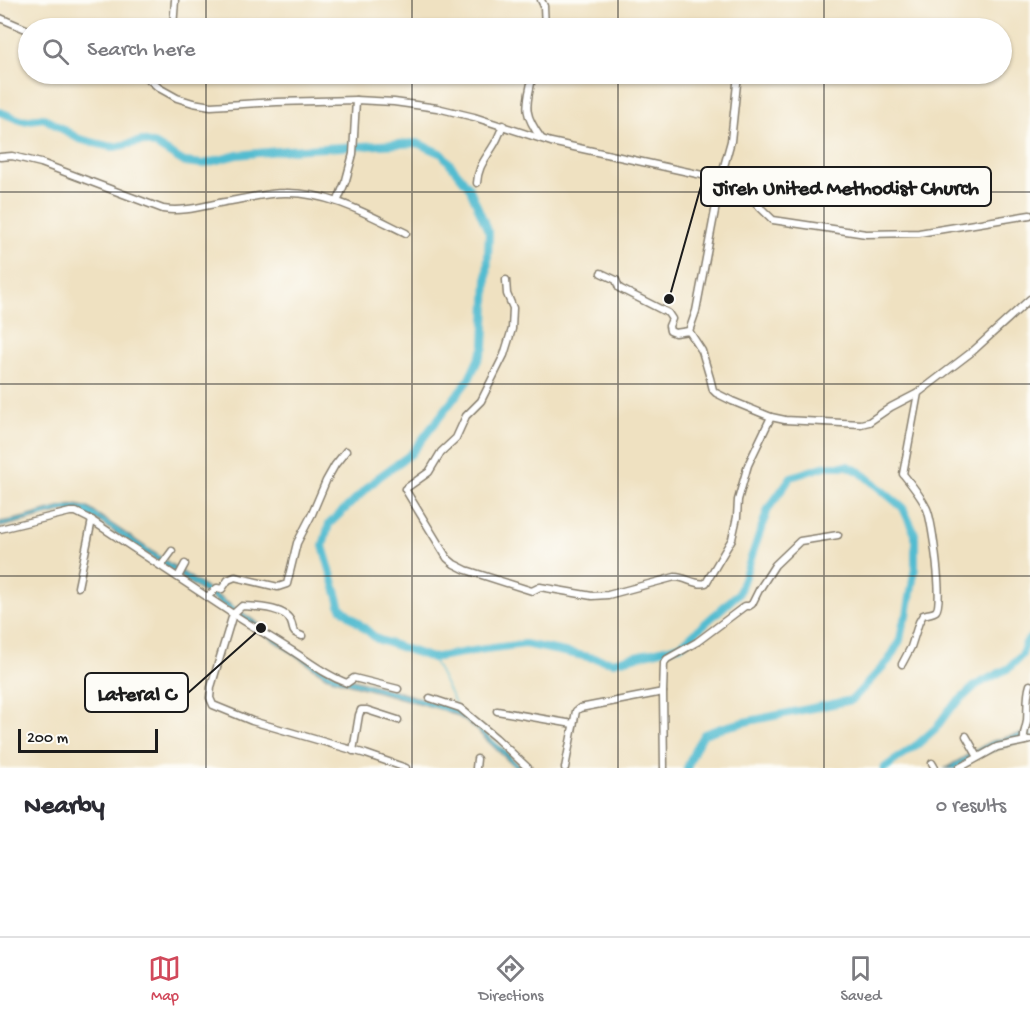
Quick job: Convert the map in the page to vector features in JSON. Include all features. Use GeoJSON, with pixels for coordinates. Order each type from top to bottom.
{"type":"FeatureCollection","features":[{"type":"Feature","properties":{"kind":"street"},"geometry":{"type":"LineString","coordinates":[[174,18],[175,0]]}},
{"type":"Feature","properties":{"kind":"street"},"geometry":{"type":"LineString","coordinates":[[541,0],[545,18]]}},
{"type":"Feature","properties":{"kind":"street"},"geometry":{"type":"LineString","coordinates":[[0,18],[18,26]]}},
{"type":"Feature","properties":{"kind":"street"},"geometry":{"type":"LineString","coordinates":[[155,84],[177,98],[193,104],[211,106],[356,100],[437,108],[576,147],[723,179],[739,187],[773,220],[866,234],[919,233],[1030,215]]}},
{"type":"Feature","properties":{"kind":"street"},"geometry":{"type":"LineString","coordinates":[[531,84],[526,106],[531,124],[541,138]]}},
{"type":"Feature","properties":{"kind":"street"},"geometry":{"type":"LineString","coordinates":[[688,331],[696,311],[723,170],[731,141],[737,84]]}},
{"type":"Feature","properties":{"kind":"street"},"geometry":{"type":"LineString","coordinates":[[338,200],[353,154],[356,100]]}},
{"type":"Feature","properties":{"kind":"street"},"geometry":{"type":"LineString","coordinates":[[477,183],[477,173],[503,125]]}},
{"type":"Feature","properties":{"kind":"street"},"geometry":{"type":"LineString","coordinates":[[0,157],[12,156],[41,163],[163,209],[189,210],[210,204],[283,193],[303,193],[338,200],[406,233]]}},
{"type":"Feature","properties":{"kind":"street"},"geometry":{"type":"LineString","coordinates":[[601,273],[616,280],[619,288],[668,313],[672,317],[669,329],[673,333],[688,331]]}},
{"type":"Feature","properties":{"kind":"street"},"geometry":{"type":"LineString","coordinates":[[506,280],[507,294],[513,308],[512,330],[504,355],[482,401],[466,416],[456,438],[441,452],[429,472],[405,489],[447,558],[454,564],[532,591],[540,587],[592,596],[608,595],[675,577],[682,577],[700,584],[706,583],[732,539],[738,500],[748,465],[771,417]]}},
{"type":"Feature","properties":{"kind":"street"},"geometry":{"type":"LineString","coordinates":[[688,331],[702,351],[713,390],[732,401],[771,417],[785,420],[861,424],[869,422],[918,393],[973,351],[1030,299]]}},
{"type":"Feature","properties":{"kind":"street"},"geometry":{"type":"LineString","coordinates":[[902,664],[911,647],[918,622],[923,615],[938,609],[936,558],[931,520],[921,497],[903,474],[918,393]]}},
{"type":"Feature","properties":{"kind":"street"},"geometry":{"type":"LineString","coordinates":[[209,594],[217,588],[222,589],[228,580],[235,577],[278,587],[287,584],[297,543],[326,481],[346,451]]}},
{"type":"Feature","properties":{"kind":"street"},"geometry":{"type":"LineString","coordinates":[[0,529],[76,512],[163,563],[329,676],[347,683],[354,678],[398,689]]}},
{"type":"Feature","properties":{"kind":"street"},"geometry":{"type":"LineString","coordinates":[[78,587],[92,520]]}},
{"type":"Feature","properties":{"kind":"street"},"geometry":{"type":"LineString","coordinates":[[664,768],[664,663],[697,642],[745,606],[752,604],[775,566],[800,541],[838,535]]}},
{"type":"Feature","properties":{"kind":"street"},"geometry":{"type":"LineString","coordinates":[[163,563],[172,551]]}},
{"type":"Feature","properties":{"kind":"street"},"geometry":{"type":"LineString","coordinates":[[179,574],[185,564]]}},
{"type":"Feature","properties":{"kind":"street"},"geometry":{"type":"LineString","coordinates":[[302,636],[294,633],[291,621],[285,615],[266,607],[242,606],[235,612],[211,687],[210,698],[213,705],[252,721],[353,751],[389,765],[406,768]]}},
{"type":"Feature","properties":{"kind":"street"},"geometry":{"type":"LineString","coordinates":[[956,767],[999,743],[1025,738],[1030,685]]}},
{"type":"Feature","properties":{"kind":"street"},"geometry":{"type":"LineString","coordinates":[[565,768],[576,711],[580,708],[663,692]]}},
{"type":"Feature","properties":{"kind":"street"},"geometry":{"type":"LineString","coordinates":[[430,698],[460,708],[528,768]]}},
{"type":"Feature","properties":{"kind":"street"},"geometry":{"type":"LineString","coordinates":[[353,751],[361,710],[398,720]]}},
{"type":"Feature","properties":{"kind":"street"},"geometry":{"type":"LineString","coordinates":[[498,711],[573,724]]}},
{"type":"Feature","properties":{"kind":"street"},"geometry":{"type":"LineString","coordinates":[[966,736],[976,754]]}},
{"type":"Feature","properties":{"kind":"street"},"geometry":{"type":"LineString","coordinates":[[476,768],[477,759]]}},
{"type":"Feature","properties":{"kind":"water"},"geometry":{"type":"Polygon","coordinates":[[[76,505],[88,508],[328,671],[459,711],[522,768],[516,768],[472,726],[456,715],[326,676],[97,520],[65,511],[0,527],[0,522],[76,505]]]}},
{"type":"Feature","properties":{"kind":"water"},"geometry":{"type":"Polygon","coordinates":[[[1030,732],[1030,738],[975,757],[956,768],[946,768],[990,742],[1030,732]]]}},
{"type":"Feature","properties":{"kind":"waterway"},"geometry":{"type":"LineString","coordinates":[[0,112],[23,121],[44,118],[79,139],[107,146],[114,147],[143,141],[156,145],[184,162],[203,164],[237,155],[417,143],[442,154],[469,187],[489,233],[484,347],[469,379],[411,454],[379,477],[329,524],[323,546],[341,608],[377,639],[432,658],[525,644],[613,662],[681,645],[739,593],[768,509],[791,477],[826,466],[848,466],[860,472],[903,508],[915,534],[915,568],[900,640],[889,660],[852,700],[749,721],[704,734],[687,768]]}},
{"type":"Feature","properties":{"kind":"waterway"},"geometry":{"type":"LineString","coordinates":[[884,768],[936,728],[949,710],[976,685],[1009,668],[1022,655],[1030,638]]}},
{"type":"Feature","properties":{"kind":"waterway"},"geometry":{"type":"LineString","coordinates":[[432,658],[455,703]]}},
{"type":"Feature","properties":{"kind":"waterway"},"geometry":{"type":"LineString","coordinates":[[429,705],[448,711]]}},
{"type":"Feature","properties":{"kind":"waterway"},"geometry":{"type":"LineString","coordinates":[[481,730],[511,756]]}},
{"type":"Feature","properties":{"kind":"place","name":"Jireh United Methodist Church"},"geometry":{"type":"Point","coordinates":[669,299]}},
{"type":"Feature","properties":{"kind":"place","name":"Lateral C"},"geometry":{"type":"Point","coordinates":[261,628]}}]}
